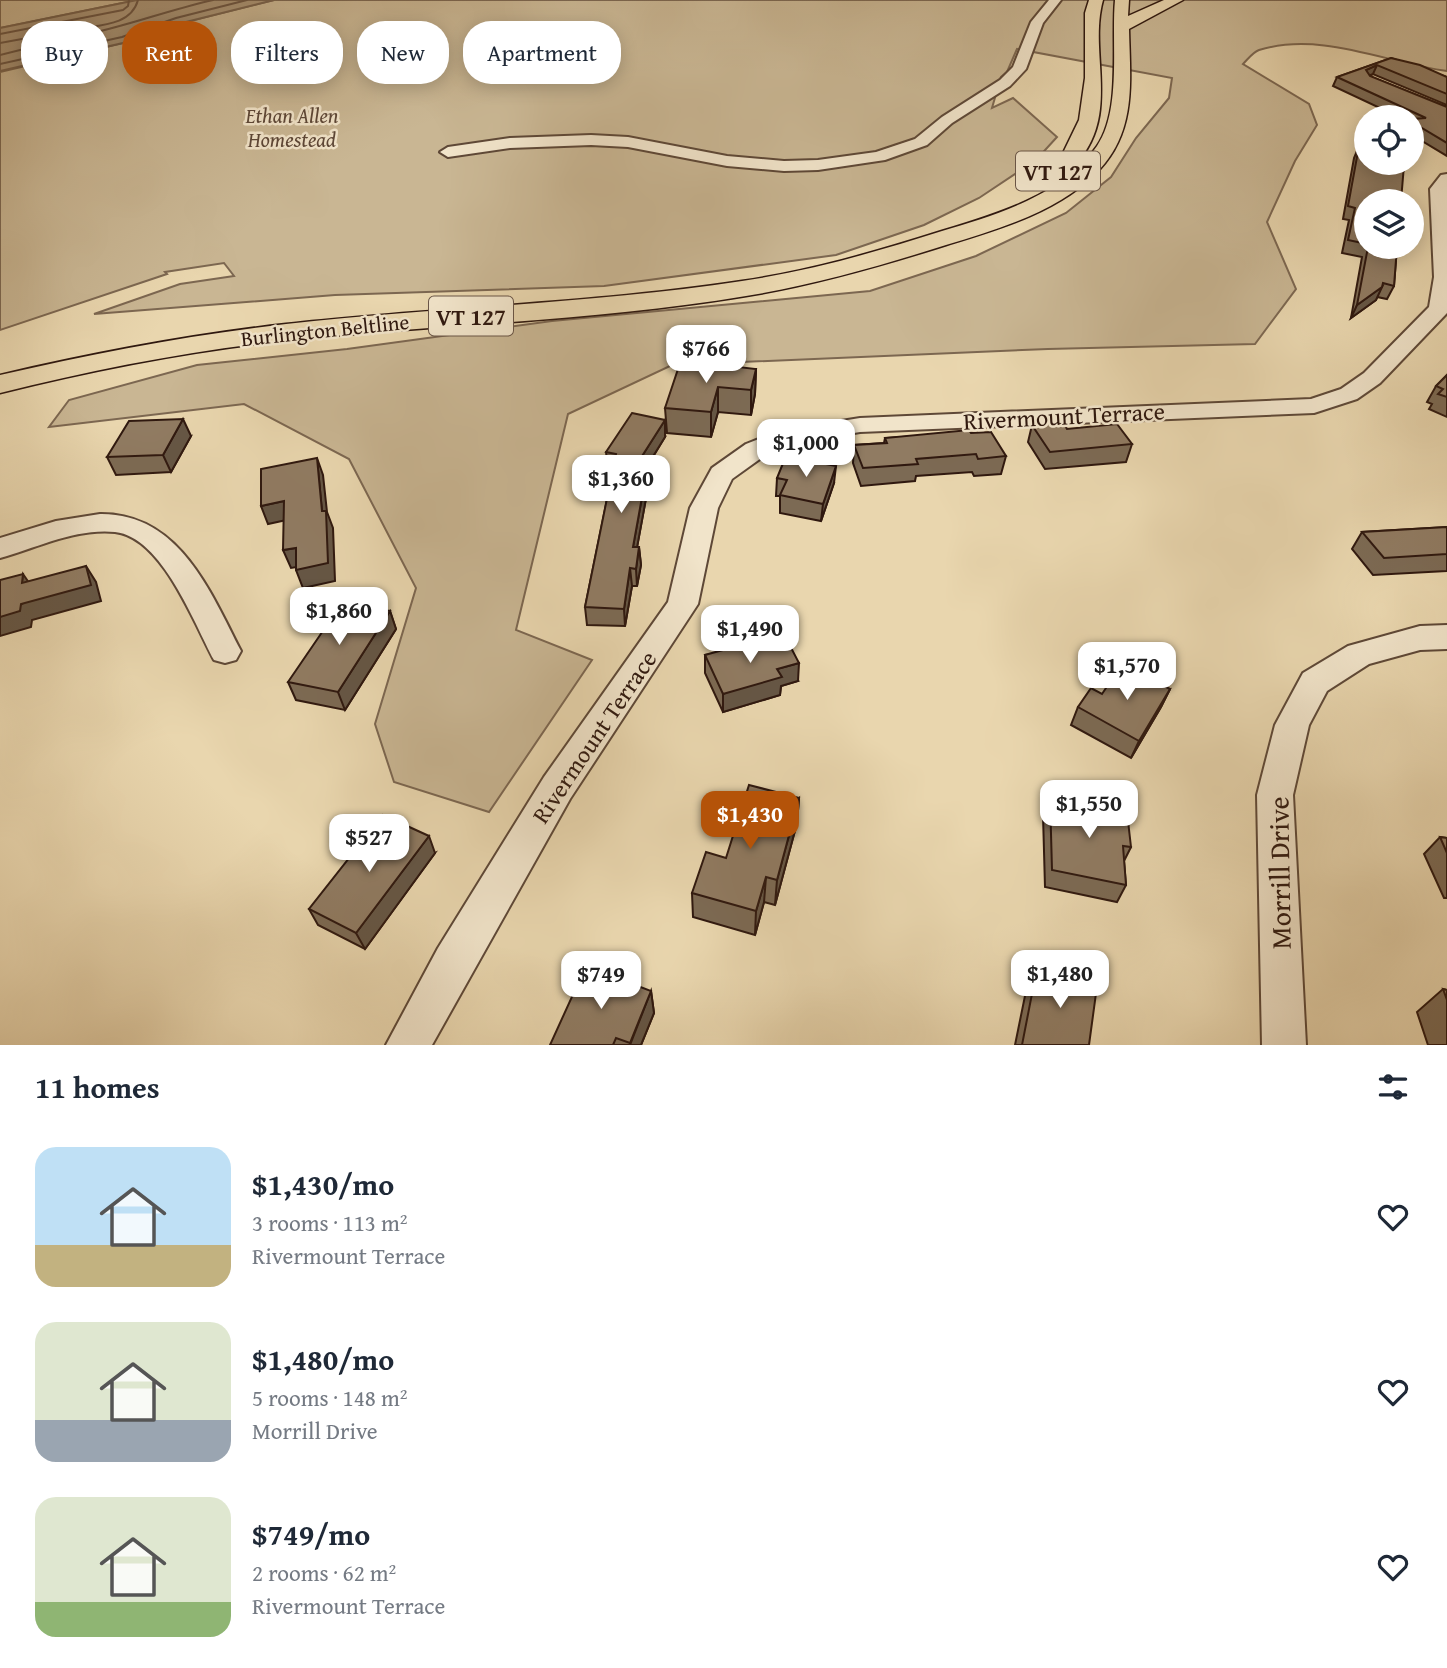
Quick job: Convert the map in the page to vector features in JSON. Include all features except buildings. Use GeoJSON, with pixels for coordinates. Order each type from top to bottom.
{"type":"FeatureCollection","features":[{"type":"Feature","properties":{"kind":"main road","name":"Burlington Beltline"},"geometry":{"type":"LineString","coordinates":[[940,239],[1039,187],[1073,155],[1084,137],[1092,110],[1092,13],[1096,0]]}},
{"type":"Feature","properties":{"kind":"main road","name":"Burlington Beltline"},"geometry":{"type":"LineString","coordinates":[[0,384],[125,357],[262,335],[619,303],[743,289],[829,272],[1003,220],[1086,172],[1109,145],[1119,113],[1122,0]]}},
{"type":"Feature","properties":{"kind":"main road"},"geometry":{"type":"LineString","coordinates":[[1121,27],[1176,0]]}},
{"type":"Feature","properties":{"kind":"street"},"geometry":{"type":"LineString","coordinates":[[448,152],[510,143],[591,140],[628,142],[727,161],[784,166],[818,165],[879,157],[921,142],[947,120],[1005,83],[1019,69],[1038,22],[1055,0]]}},
{"type":"Feature","properties":{"kind":"street"},"geometry":{"type":"LineString","coordinates":[[1443,310],[1439,190],[1447,179]]}},
{"type":"Feature","properties":{"kind":"street","name":"Rivermount Terrace"},"geometry":{"type":"LineString","coordinates":[[408,1045],[453,963],[557,788],[683,604],[704,508],[721,474],[755,450],[788,436],[860,425],[1314,406],[1349,394],[1372,378],[1443,310]]}},
{"type":"Feature","properties":{"kind":"street"},"geometry":{"type":"LineString","coordinates":[[0,548],[71,528],[116,522],[149,533],[169,556],[199,601],[225,650]]}},
{"type":"Feature","properties":{"kind":"street","name":"Morrill Drive"},"geometry":{"type":"LineString","coordinates":[[1284,1045],[1275,795],[1292,725],[1315,682],[1359,655],[1420,638],[1447,637]]}},
{"type":"Feature","properties":{"kind":"green space"},"geometry":{"type":"Polygon","coordinates":[[[0,0],[137,0],[34,21],[21,21],[21,24],[0,28],[0,0]]]}},
{"type":"Feature","properties":{"kind":"green space","name":"Ethan Allen Homestead"},"geometry":{"type":"Polygon","coordinates":[[[274,0],[1447,0],[1447,71],[1354,50],[1306,44],[1259,50],[1243,64],[1309,104],[1317,125],[1295,161],[1267,222],[1296,289],[1255,344],[1048,349],[672,365],[568,414],[516,630],[592,660],[489,812],[394,782],[375,724],[416,588],[349,459],[244,404],[49,427],[69,400],[197,365],[347,349],[552,321],[870,291],[976,256],[1066,213],[1111,177],[1136,138],[1169,98],[1172,78],[1017,49],[1007,72],[1001,77],[992,108],[1013,98],[1057,137],[1036,160],[979,198],[924,225],[836,255],[604,286],[335,295],[94,314],[180,284],[234,276],[224,263],[165,272],[167,274],[0,330],[0,72],[21,67],[21,84],[108,84],[108,47],[122,43],[122,84],[217,84],[217,21],[190,21],[274,0]]]}},
{"type":"Feature","properties":{"kind":"water"},"geometry":{"type":"Polygon","coordinates":[[[137,0],[274,0],[190,21],[122,21],[122,43],[108,46],[108,21],[34,21],[137,0]]]}},
{"type":"Feature","properties":{"kind":"water"},"geometry":{"type":"Polygon","coordinates":[[[21,24],[21,66],[0,71],[0,28],[21,24]]]}}]}
